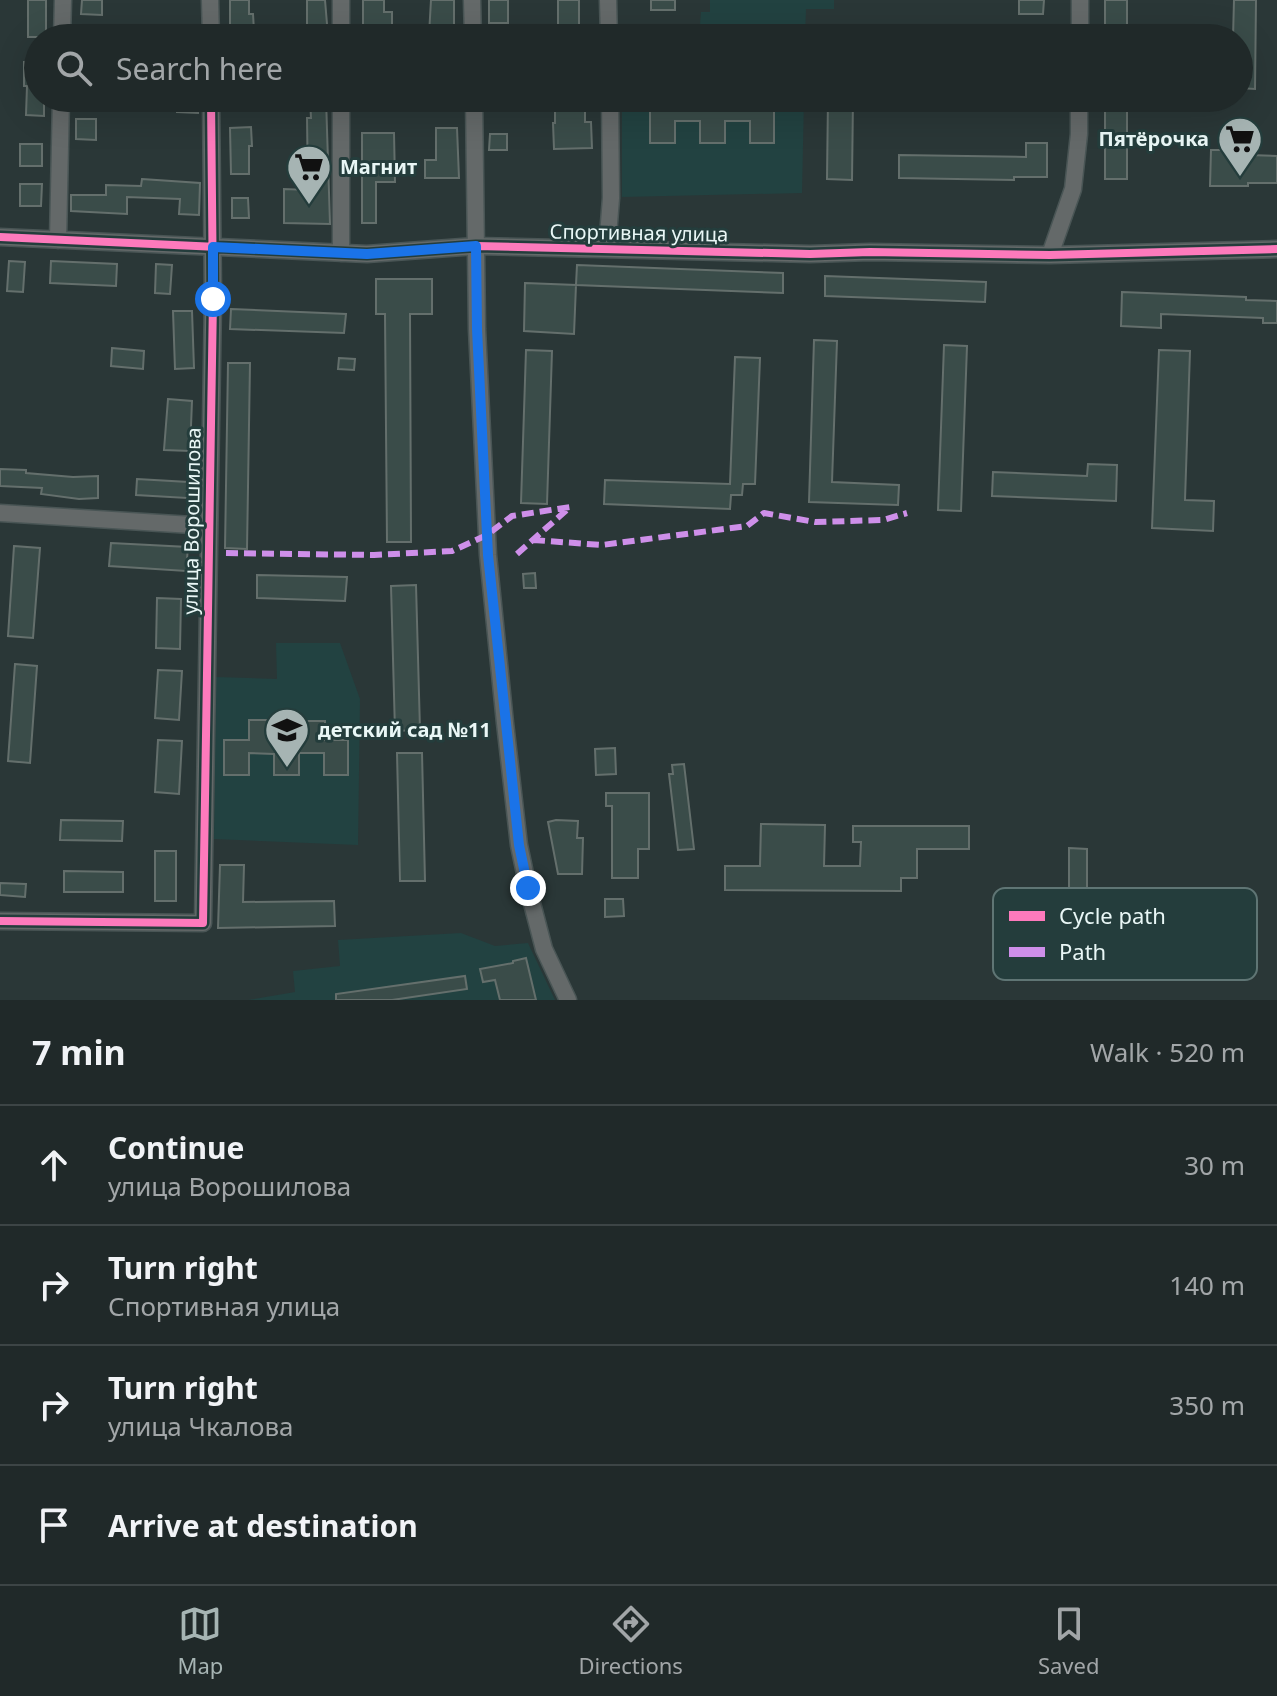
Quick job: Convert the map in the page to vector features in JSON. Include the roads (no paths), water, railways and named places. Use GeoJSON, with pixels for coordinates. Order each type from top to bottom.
{"type":"FeatureCollection","features":[{"type":"Feature","properties":{"kind":"street"},"geometry":{"type":"LineString","coordinates":[[62,24],[63,0]]}},
{"type":"Feature","properties":{"kind":"street"},"geometry":{"type":"LineString","coordinates":[[210,0],[211,24]]}},
{"type":"Feature","properties":{"kind":"street"},"geometry":{"type":"LineString","coordinates":[[341,0],[341,24]]}},
{"type":"Feature","properties":{"kind":"street"},"geometry":{"type":"LineString","coordinates":[[472,0],[473,24]]}},
{"type":"Feature","properties":{"kind":"street"},"geometry":{"type":"LineString","coordinates":[[608,0],[609,24]]}},
{"type":"Feature","properties":{"kind":"street"},"geometry":{"type":"LineString","coordinates":[[1080,0],[1080,24]]}},
{"type":"Feature","properties":{"kind":"street"},"geometry":{"type":"LineString","coordinates":[[58,240],[61,112]]}},
{"type":"Feature","properties":{"kind":"street","name":"улица Ворошилова"},"geometry":{"type":"LineString","coordinates":[[0,921],[203,923],[213,247],[211,112]]}},
{"type":"Feature","properties":{"kind":"street"},"geometry":{"type":"LineString","coordinates":[[341,112],[341,253]]}},
{"type":"Feature","properties":{"kind":"street"},"geometry":{"type":"LineString","coordinates":[[474,112],[477,329],[488,555],[519,845],[544,949],[568,1000]]}},
{"type":"Feature","properties":{"kind":"street"},"geometry":{"type":"LineString","coordinates":[[607,248],[611,198],[610,112]]}},
{"type":"Feature","properties":{"kind":"street"},"geometry":{"type":"LineString","coordinates":[[1050,255],[1073,189],[1079,112]]}},
{"type":"Feature","properties":{"kind":"street","name":"Спортивная улица"},"geometry":{"type":"LineString","coordinates":[[0,237],[367,254],[476,246],[810,254],[1050,255],[1277,249]]}},
{"type":"Feature","properties":{"kind":"street"},"geometry":{"type":"LineString","coordinates":[[0,513],[208,526]]}},
{"type":"Feature","properties":{"kind":"place","name":"Пятёрочка"},"geometry":{"type":"Point","coordinates":[1240,178]}},
{"type":"Feature","properties":{"kind":"place","name":"Магнит"},"geometry":{"type":"Point","coordinates":[309,206]}},
{"type":"Feature","properties":{"kind":"place","name":"детский сад №11"},"geometry":{"type":"Point","coordinates":[287,769]}}]}
